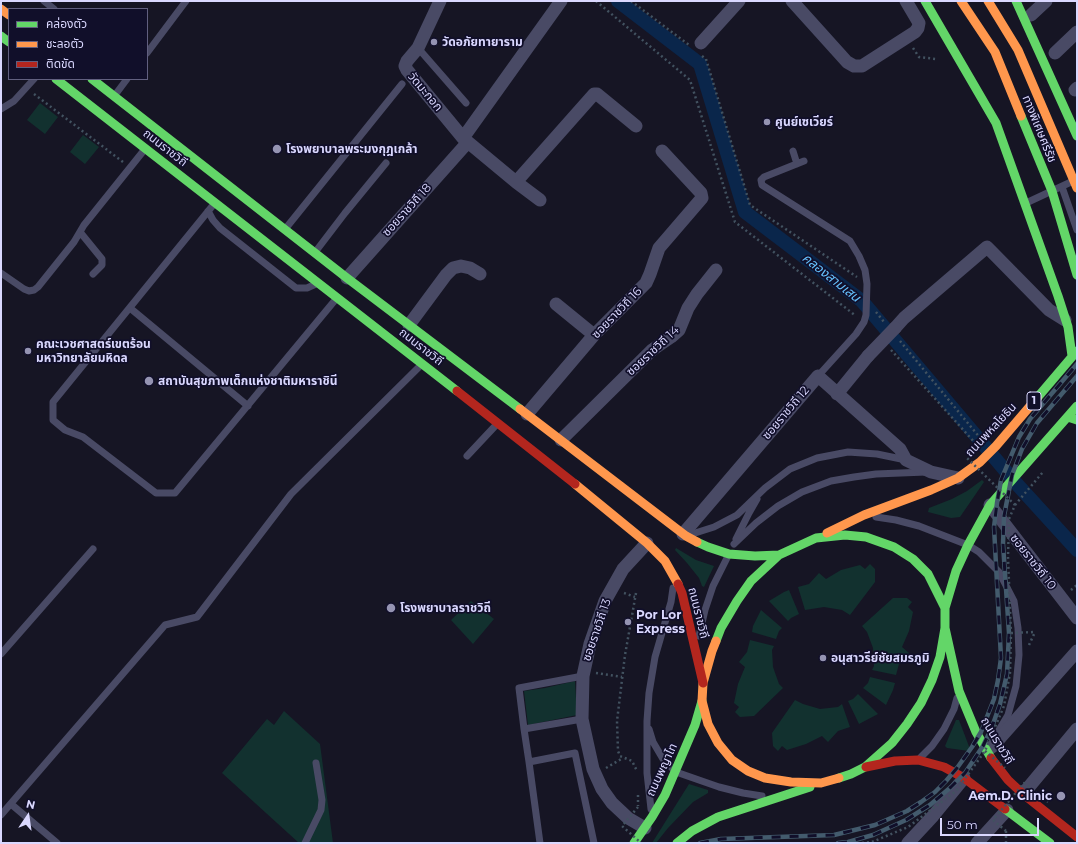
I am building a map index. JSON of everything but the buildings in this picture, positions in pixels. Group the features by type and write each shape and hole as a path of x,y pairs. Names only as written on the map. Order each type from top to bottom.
{"main road":[{"path":"925,1 996,123 1068,327 1075,353"},
{"name":"ทางพิเศษศรีรัช","path":"961,1 995,52 1052,190 1077,275"},
{"name":"ทางพิเศษศรีรัช","path":"988,1 1018,50 1077,188"},
{"path":"1016,1 1077,136"},
{"name":"ถนนราชวิถี","path":"57,80 498,423 647,543 665,561 682,593 702,683"},
{"name":"ถนนราชวิถี","path":"93,80 314,253 684,535 708,547 729,554 755,556 779,555"},
{"path":"1051,100 1054,85"},
{"name":"ถนนพหลโยธิน","path":"779,555 864,515 931,490 958,478 980,462 996,446 1075,353"},
{"path":"865,767 892,743 907,724 921,703 932,680 946,628 945,608 956,571 968,545 990,505 1077,406"},
{"path":"1068,416 1077,420"},
{"path":"816,538 845,534 866,537 894,547 913,560 928,574 945,608"},
{"path":"779,555 751,581 736,601 721,628 702,683 702,702 708,724 718,743 732,760 748,771 765,778 791,782 821,783"},
{"name":"ถนนราชวิถี","path":"946,628 959,691 968,715 976,732 1000,771 1023,794 1077,837"},
{"name":"ถนนพญาไท","path":"634,843 649,822 665,795 695,725 702,702"},
{"path":"677,843 692,831 718,817 837,779 865,767 895,761 918,760 944,767 964,778 1050,843"}],"street":[{"name":"วัดมะกอก","path":"440,1 418,48 407,60 405,66 407,70 465,140 540,200"},
{"name":"ซอยราชวิถี 18","path":"347,278 465,140 562,1"},
{"path":"701,43 739,1"},
{"path":"792,1 847,62 854,66 862,66 915,32 918,28 919,23 906,1"},
{"path":"1031,15 1046,1"},
{"path":"1055,53 1077,32"},
{"path":"516,182 595,94 636,126"},
{"name":"ซอยราชวิถี 16","path":"527,414 594,335 646,283 659,248 702,198 701,193 662,151"},
{"path":"837,394 868,356 904,318 986,248 989,248 1049,310 1065,320"},
{"path":"409,325 446,275 453,268 462,266 470,268 480,274"},
{"name":"ซอยราชวิถี 14","path":"561,440 652,350 679,330 688,308 716,270"},
{"path":"556,304 594,335"},
{"path":"818,376 900,449 906,460 931,472 958,478"},
{"name":"ซอยราชวิถี 12","path":"684,535 818,376"},
{"name":"ซอยราชวิถี 10","path":"990,505 1077,618"},
{"name":"ซอยราชวิถี 13","path":"647,543 623,569 605,601 590,644 583,676 582,719 593,769 602,789 612,803 628,818 649,822"},
{"path":"988,750 997,742 1077,651"},
{"path":"1023,794 1077,729"},
{"path":"908,843 933,816 964,778"},
{"path":"977,843 1007,810"}],"lane":[{"path":"44,1 53,8"},
{"path":"148,52 186,1"},
{"path":"418,48 466,102"},
{"path":"1,109 14,101 33,80"},
{"path":"114,96 126,80"},
{"path":"285,230 402,84"},
{"path":"1,273 24,289 29,291 34,290 70,247 84,225 145,148"},
{"name":"ซอยราชวิถี 12","path":"793,151 801,162 764,177 761,180 762,185 850,241 860,256 865,270 866,312 864,322 856,334 818,376"},
{"path":"314,253 386,163"},
{"path":"1025,203 1077,180"},
{"path":"1062,187 1077,230"},
{"path":"215,203 53,402 53,420 65,430 83,437 156,493 175,493 337,298"},
{"path":"208,211 212,220 220,228 296,288 307,288 318,283"},
{"path":"80,232 102,259 102,264 93,274"},
{"path":"130,308 248,406"},
{"path":"1,815 165,625 197,616 291,494 422,364"},
{"path":"467,456 498,423"},
{"path":"684,535 714,527 737,515 763,490 790,469 817,458 848,452 877,454 906,460"},
{"path":"734,544 756,523 778,506 802,492 831,482 854,477 931,472"},
{"path":"695,651 705,610 713,586 749,513 763,490"},
{"path":"864,515 896,520 919,526 968,545 979,552 999,572 1014,601 1018,628 1019,655 1016,686 1008,715 988,750"},
{"path":"1,654 93,549"},
{"path":"649,822 647,721 649,693 655,657 671,602 675,578"},
{"path":"540,843 524,729 520,688 583,676"},
{"path":"918,760 932,746 944,729 954,709 959,691"},
{"path":"524,729 582,719"},
{"path":"647,721 653,742 663,759 676,772 719,787 742,793 776,798"},
{"path":"529,762 575,753 594,843"},
{"path":"305,843 321,810 322,800 316,763"},
{"path":"11,804 57,843"}],"path":[{"path":"596,1 690,80 735,222 864,322"},
{"path":"919,57 936,59"},
{"path":"25,87 130,167"},
{"path":"886,345 976,444"},
{"path":"992,431 967,458 1015,505"},
{"path":"862,843 872,842 908,827 956,791 988,750 1004,706 1010,673 1011,633 1008,558 1009,519 1015,505 1041,475"},
{"path":"1073,588 1077,585"},
{"path":"621,593 635,597"},
{"path":"636,593 622,677 617,721 618,751 620,756 632,761 638,774"},
{"path":"1011,633 1035,632"},
{"path":"598,673 622,677"},
{"path":"988,750 1005,768"},
{"path":"603,770 624,758"},
{"path":"1006,843 1006,831 993,820 1024,783 1048,802"},
{"path":"638,807 622,826 641,843"}],"green space":[{"path":"40,103 58,117 45,134 27,120"},
{"path":"83,135 99,147 85,164 70,152"},
{"path":"982,480 984,482 960,517 951,518 928,512 929,508 952,499 967,491"},
{"path":"676,548 696,560 714,566 704,587 702,586 699,578 675,550"},
{"path":"870,564 875,569 875,582 850,615 842,610 824,607 805,610 798,587 809,584 819,573 826,579 841,570 860,565 865,569"},
{"path":"789,590 799,614 788,621 769,601"},
{"path":"893,598 907,598 912,602 908,607 913,612 909,631 902,647 909,653 899,664 896,675 872,670 874,666 873,648 867,632 862,626"},
{"path":"471,601 494,619 473,644 451,620"},
{"path":"761,610 782,628 776,639 752,632 753,626"},
{"path":"750,640 774,646 772,650 773,667 779,684 783,688 754,716 740,717 735,712 739,707 734,703 738,684 745,667 739,662 747,652"},
{"path":"870,677 895,683 886,705 863,688 868,683"},
{"path":"575,681 577,715 528,725 524,691"},
{"path":"858,694 878,714 859,724 848,701 853,699"},
{"path":"795,700 820,709 838,707 842,704 850,727 838,731 828,742 822,736 806,744 787,750 782,746 778,751 773,746 772,733"},
{"path":"284,711 320,744 333,843 299,843 222,773 267,719 274,725"},
{"path":"956,720 959,720 970,749 969,751 947,748 945,746"},
{"path":"689,784 708,790 708,793 693,802 656,843 652,843"}],"waterway":[{"name":"คลองสามเสน","path":"618,1 700,64 745,212 862,301 1015,482 1077,550"}],"railway":[{"path":"700,843 721,839 834,835 875,825 907,811 921,802 935,792 957,768 981,732 994,699 998,680 1001,658 994,527 1001,480 1019,437 1030,419 1077,364"},
{"path":"838,843 848,842 873,835 906,820 930,805 965,773 983,746 992,727 1000,704 1007,674 1009,633 1003,544 1004,516 1012,475 1022,449 1037,423 1077,376"}],"traffic: fast":[{"path":"925,1 996,123 1058,296 1068,327 1072,356"},
{"path":"1016,1 1077,136"},
{"path":"1,36 8,41"},
{"path":"57,80 457,391"},
{"path":"93,80 347,278 520,409"},
{"path":"1021,116 1052,191 1077,275"},
{"path":"1037,398 1077,351"},
{"path":"991,758 976,732 959,691 945,628 945,608 956,571 968,545 990,505 1077,406"},
{"path":"1068,417 1077,420"},
{"path":"716,641 721,628 751,581 779,555 816,538 845,535 866,537 894,547 913,559 928,574 945,608"},
{"path":"697,542 729,554 755,556 779,555"},
{"path":"839,778 865,767 892,743 907,724 921,703 932,680 940,657 945,628"},
{"path":"634,843 665,795 695,725 702,701"},
{"path":"677,843 692,831 718,817 810,787"},
{"path":"1005,809 1050,843"}],"traffic: slow":[{"path":"961,1 995,52 1021,116"},
{"path":"988,1 1018,50 1077,188"},
{"path":"1,9 8,14"},
{"path":"827,533 864,515 931,490 958,478 980,462 996,446 1037,398"},
{"path":"520,409 686,536 697,542"},
{"path":"575,484 647,543 665,561 678,584"},
{"path":"716,641 703,683 702,701 708,724 718,743 732,760 748,771 765,778 791,782 821,783 839,778"}],"traffic: jam":[{"path":"457,391 575,484"},
{"path":"678,584 682,593 703,683"},
{"path":"991,758 1008,780 1023,794 1077,837"},
{"path":"866,767 895,761 918,760 944,767 964,778 1005,809"}],"place":[{"name":"วัดอภัยทายาราม","path":"434,42"},
{"name":"ศูนย์เซเวียร์","path":"767,122"},
{"name":"โรงพยาบาลพระมงกุฎเกล้า","path":"277,149"},
{"name":"คณะเวชศาสตร์เขตร้อน มหาวิทยาลัยมหิดล","path":"28,351"},
{"name":"สถาบันสุขภาพเด็กแห่งชาติมหาราชินี","path":"149,381"},
{"name":"โรงพยาบาลราชวิถี","path":"391,608"},
{"name":"Por Lor Express","path":"628,622"},
{"name":"อนุสาวรีย์ชัยสมรภูมิ","path":"823,658"},
{"name":"Aem.D. Clinic","path":"1061,796"}]}
